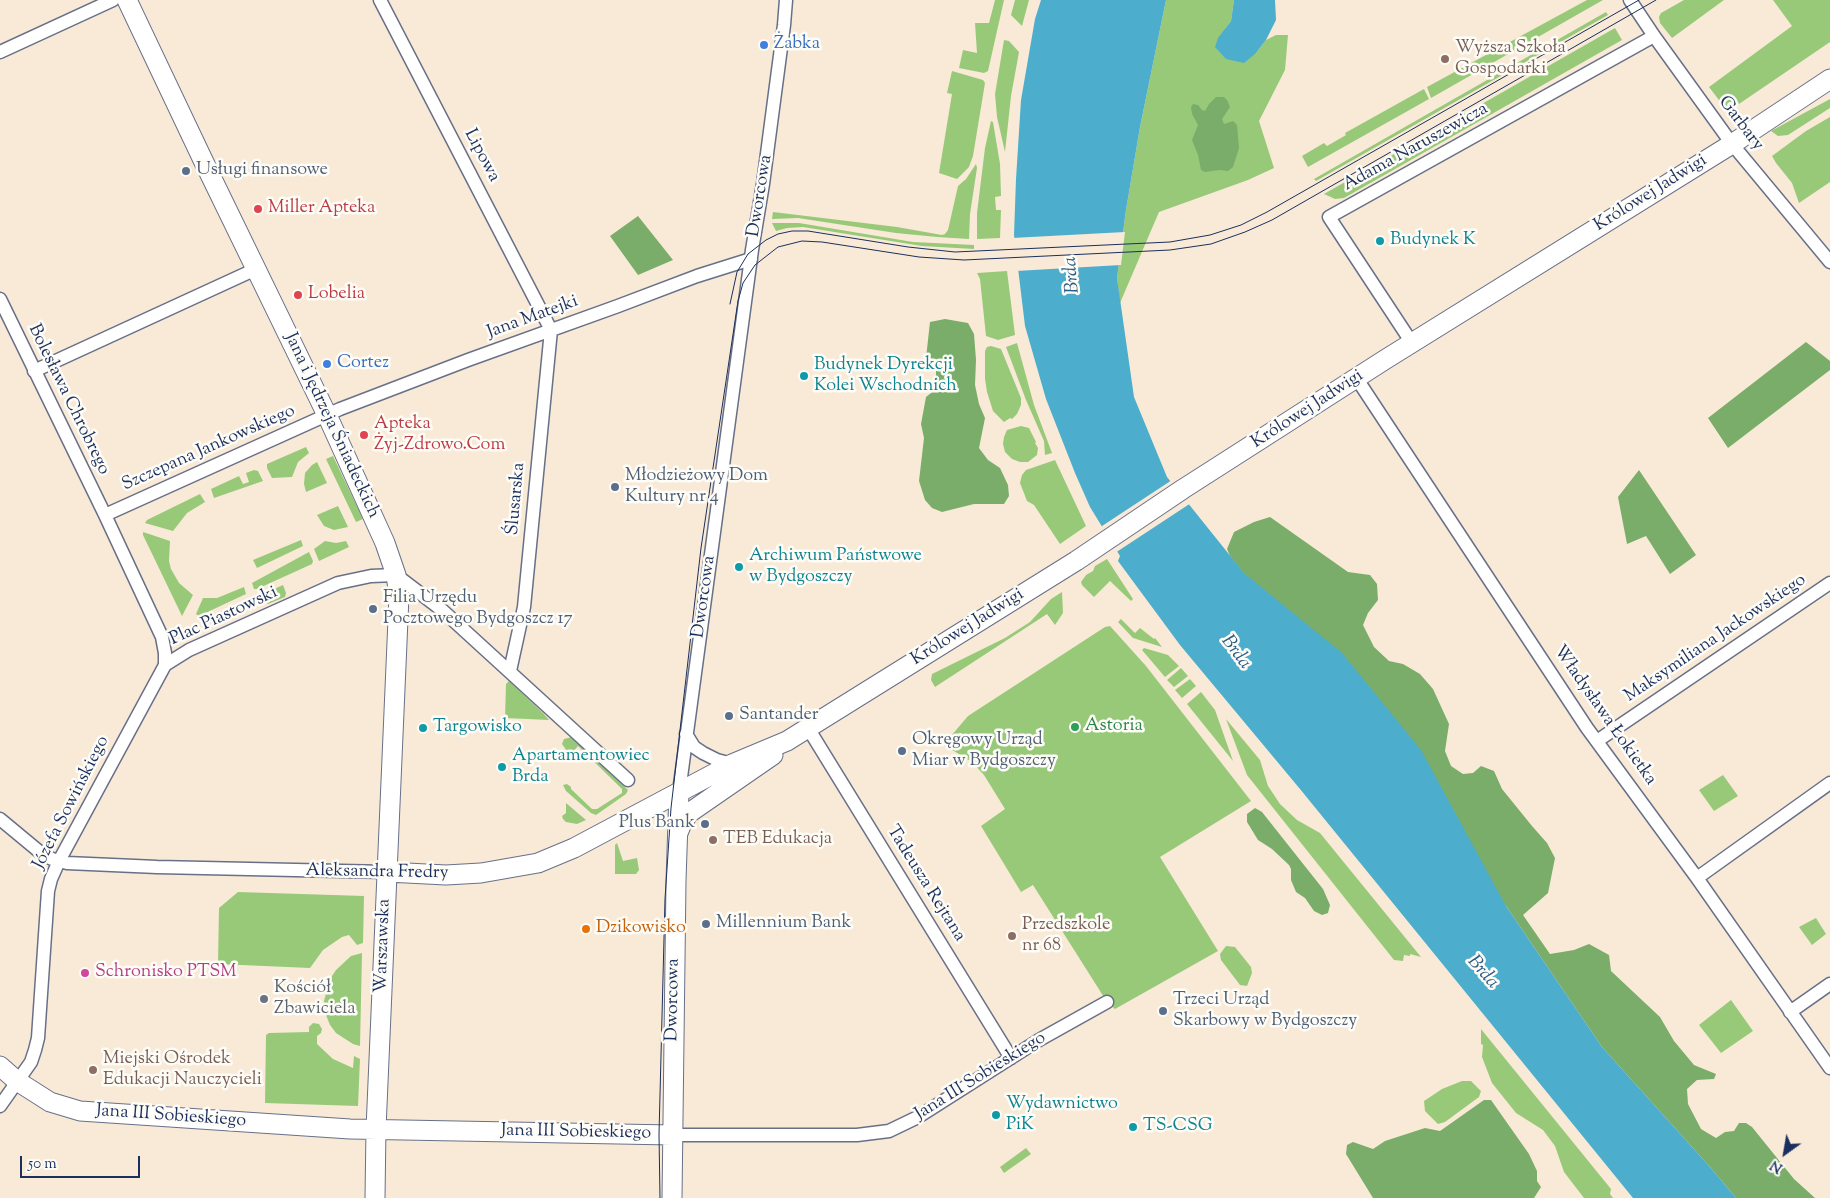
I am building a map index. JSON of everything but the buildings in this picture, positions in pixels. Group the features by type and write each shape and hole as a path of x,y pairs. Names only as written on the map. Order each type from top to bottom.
{"street":[{"path":"0,52 113,0"},
{"name":"Jana i Jędrzeja Śniadeckich","path":"127,0 327,415 385,543 396,575"},
{"name":"Lipowa","path":"380,0 551,330"},
{"name":"Dworcowa","path":"672,1198 679,792 784,27 786,0"},
{"name":"Garbary","path":"1630,0 1732,144 1830,262"},
{"name":"Adama Naruszewicza","path":"1412,344 1329,217 1654,36"},
{"name":"Królowej Jadwigi","path":"679,792 732,764 787,741 808,728 1087,554 1183,489 1732,144 1830,79"},
{"name":"Jana Matejki","path":"327,415 468,360 697,276 751,259"},
{"path":"34,371 256,269"},
{"name":"Bolesława Chrobrego","path":"0,299 105,515"},
{"name":"Ślusarska","path":"510,671 524,607 551,330"},
{"name":"Władysława Łokietka","path":"1357,379 1597,741 1697,878 1830,1068"},
{"name":"Szczepana Jankowskiego","path":"105,515 327,415"},
{"name":"Plac Piastowski","path":"105,515 162,637 165,646 165,665"},
{"path":"396,575 442,610 628,780"},
{"name":"Plac Piastowski","path":"165,665 189,650 338,583 371,576 396,575"},
{"name":"Warszawska","path":"375,1198 376,1129 399,596 396,575"},
{"name":"Maksymiliana Jackowskiego","path":"1597,741 1830,583"},
{"name":"Józefa Sowińskiego","path":"0,1106 33,1057 38,1038 48,891 51,879 165,665"},
{"name":"Tadeusza Rejtana","path":"808,728 1011,1058"},
{"path":"686,734 694,747 703,753 717,760 732,764"},
{"name":"Królowej Jadwigi","path":"677,834 689,813 768,758 787,741"},
{"path":"1697,878 1830,783"},
{"name":"Aleksandra Fredry","path":"0,818 36,850 52,859 67,863 446,875 481,873 538,863 574,848 679,792"},
{"path":"1790,1012 1830,984"},
{"name":"Jana III Sobieskiego","path":"0,1066 17,1081 50,1102 80,1111 376,1129 672,1135 857,1135 890,1131 918,1117 1011,1058 1107,1002"}],"green space":[{"path":"995,0 1004,0 988,71 984,73 959,68 963,50 977,53 975,23 989,23"},
{"path":"1015,0 1029,0 1022,26 1011,15"},
{"path":"1166,0 1234,0 1231,21 1225,29 1256,53 1266,40 1276,35 1288,35 1285,70 1259,121 1274,168 1248,180 1159,212 1120,303 1117,278 1126,210 1140,127"},
{"path":"1587,0 1603,0 1431,98 1427,87"},
{"path":"1684,0 1724,0 1672,38 1660,23 1659,17 1661,13"},
{"path":"1773,0 1830,0 1830,42 1736,106 1727,107 1722,104 1709,87 1792,26"},
{"path":"1606,12 1608,15 1316,181 1314,179"},
{"path":"1615,28 1622,40 1344,198 1335,199 1324,194"},
{"path":"1004,40 1009,41 1019,52 1011,96 1005,152 997,117 995,94"},
{"path":"952,71 983,80 985,83 973,156 969,167 957,179 939,173 952,94 947,93"},
{"path":"1424,89 1429,99 1308,167 1302,156 1324,143 1327,146 1346,135 1345,133"},
{"path":"1216,97 1224,97 1227,100 1230,107 1222,119 1224,124 1233,121 1237,125 1239,148 1233,167 1228,171 1205,172 1201,170 1192,140 1198,125 1192,114 1191,107 1193,104 1198,105 1205,111"},
{"path":"1830,99 1830,108 1788,135 1778,136 1771,131"},
{"path":"1830,117 1830,182 1799,203 1792,183 1772,156 1806,131"},
{"path":"991,121 993,122 1000,164 1001,196 995,197 996,210 1001,210 1000,238 977,239 977,213 985,148"},
{"path":"976,164 969,239 896,233 798,218 772,219 773,212 897,227 942,235 948,230 958,186 966,179"},
{"path":"638,216 673,260 638,275 610,236"},
{"path":"772,223 799,223 913,242 974,245 974,249 922,246 803,227 776,231"},
{"path":"1007,271 1015,335 998,340 986,336 980,279 977,273"},
{"path":"945,319 968,323 974,334 975,385 979,404 985,418 979,448 988,460 1000,468 1008,485 1009,496 1004,504 974,504 942,512 932,508 925,500 919,481 924,438 921,424 926,397 936,389 936,371 926,358 930,322"},
{"path":"1806,342 1830,361 1830,370 1728,448 1708,418"},
{"path":"1017,343 1034,405 1052,453 1045,455 1044,441 1006,347"},
{"path":"991,346 1001,349 1021,398 1021,405 1017,414 1012,419 1010,418 1004,422 993,411 987,392 985,351 987,347"},
{"path":"1021,426 1029,428 1038,448 1037,455 1028,462 1012,459 1005,452 1003,444 1007,430"},
{"path":"306,447 309,453 298,462 292,477 272,478 267,464"},
{"path":"333,456 363,519 356,522 326,459"},
{"path":"1055,460 1086,526 1060,544 1034,505 1027,501 1020,483 1022,475 1026,470"},
{"path":"317,462 327,483 306,492 304,484 305,473"},
{"path":"254,470 258,471 263,481 214,498 211,489 239,476 243,484 249,482 246,473"},
{"path":"1639,470 1696,555 1670,574 1646,536 1627,544 1618,497"},
{"path":"200,494 205,502 187,513 173,531 145,523 147,520"},
{"path":"338,506 348,527 334,530 324,526 317,515"},
{"path":"1270,517 1348,572 1370,575 1377,584 1378,600 1368,613 1363,625 1374,647 1389,661 1403,664 1420,674 1433,689 1449,724 1445,751 1451,766 1463,774 1473,773 1481,766 1494,771 1502,789 1547,843 1555,858 1548,893 1523,915 1550,954 1574,950 1589,944 1609,955 1611,971 1660,1017 1674,1041 1694,1065 1716,1074 1714,1079 1697,1080 1687,1089 1688,1104 1701,1129 1716,1138 1725,1132 1734,1131 1739,1123 1746,1123 1752,1127 1794,1179 1815,1198 1736,1198 1602,1047 1506,906 1230,556 1227,549 1234,532 1254,522"},
{"path":"143,532 170,541 169,561 171,569 179,583 193,595 182,616 143,535"},
{"path":"301,540 303,546 257,568 253,560"},
{"path":"325,541 336,543 346,541 349,547 319,561 314,549"},
{"path":"309,552 313,561 312,564 254,589 252,583"},
{"path":"1107,559 1133,599 1131,601 1110,581 1094,597 1082,585 1081,582 1086,575 1093,571 1095,566"},
{"path":"283,585 286,593 285,597 268,604 264,602 261,595"},
{"path":"244,587 246,594 199,616 196,614 203,598 217,598"},
{"path":"1062,592 1063,613 1055,625 1047,614 935,687 931,680 932,674 1005,638 1030,622 1051,599"},
{"path":"1121,619 1135,633 1140,628 1155,638 1162,647 1133,638 1118,622"},
{"path":"1110,626 1146,666 1251,801 1160,857 1218,951 1115,1009 1107,1002 1033,885 1021,892 981,826 1005,809 984,775 972,762 939,742 951,736 968,716 1105,627"},
{"path":"1144,648 1168,655 1179,666 1165,677 1142,650"},
{"path":"1181,668 1188,676 1174,687 1167,680"},
{"path":"1190,679 1196,686 1182,698 1175,690"},
{"path":"509,681 549,720 505,718 506,684"},
{"path":"1201,692 1215,710 1233,761 1187,704"},
{"path":"1226,719 1260,760 1268,786 1280,804 1297,820 1320,833 1421,957 1410,954 1410,956 1404,955 1403,961 1394,960 1247,775"},
{"path":"572,737 628,790 626,794 596,815 591,813 566,791 563,785 567,784 571,787 592,809 597,809 622,793 622,789 578,746 573,752 567,751 562,744 564,739"},
{"path":"1723,775 1738,796 1714,811 1699,790"},
{"path":"566,803 586,820 577,824 566,822 562,816 566,813"},
{"path":"1255,808 1262,812 1323,889 1330,905 1328,913 1322,915 1314,911 1305,898 1296,892 1291,880 1289,865 1272,849 1258,840 1247,822 1247,814"},
{"path":"617,843 623,861 637,858 639,870 636,874 615,874 615,845"},
{"path":"238,892 364,896 363,943 357,945 349,935 342,937 323,950 310,968 218,964 219,908"},
{"path":"1816,918 1826,934 1812,945 1799,927"},
{"path":"1226,946 1235,947 1251,967 1252,973 1247,986 1240,985 1221,960 1220,954"},
{"path":"362,953 360,1046 353,1044 336,1033 326,1015 324,1001 330,979 336,970 351,956"},
{"path":"1731,1000 1753,1031 1721,1053 1699,1025"},
{"path":"313,1023 319,1024 322,1029 321,1033 317,1036 317,1044 333,1059 353,1068 354,1056 360,1059 358,1106 265,1103 266,1035 269,1033 309,1032 309,1027"},
{"path":"1481,1029 1611,1189 1610,1194 1613,1198 1584,1198 1564,1172 1555,1146 1543,1130 1516,1113 1492,1083 1482,1057"},
{"path":"1462,1081 1471,1081 1481,1091 1479,1097 1445,1122 1438,1124 1425,1111 1424,1101 1442,1089"},
{"path":"1484,1100 1491,1100 1529,1154 1537,1171 1537,1181 1541,1187 1534,1198 1373,1198 1346,1154 1347,1145 1353,1142 1373,1149 1385,1141 1425,1128 1440,1131"},
{"path":"1026,1148 1031,1154 1004,1173 1000,1167"}],"water":[{"name":"Brda","path":"1041,0 1166,0 1140,127 1117,278 1134,397 1167,477 1244,573 1342,653 1421,750 1506,906 1602,1047 1736,1198 1633,1198 1300,789 1180,645 1118,561 1120,556 1090,507 1075,473 1046,399 1025,326 1014,235 1016,179 1021,100 1035,19"},
{"path":"1234,0 1275,0 1276,20 1266,40 1256,53 1244,63 1226,59 1215,47 1218,38 1231,21"}],"pier":[{"path":"1125,232 1121,265 1016,271 1012,238"},
{"path":"1172,480 1191,503 1115,553 1099,528"}],"tram line":[{"path":"730,304 737,272 748,254 766,240 778,234 792,231 808,231 908,247 955,252 1170,242 1210,235 1241,225 1639,0"},
{"path":"660,1198 659,1134 665,899 671,808 701,548 738,301 743,283 755,265 778,247 802,241 822,242 919,257 964,260 1170,250 1211,244 1272,220 1656,0"}],"place":[{"name":"Żabka","path":"764,45"},
{"name":"Wyższa Szkoła Gospodarki","path":"1445,59"},
{"name":"Usługi finansowe","path":"186,171"},
{"name":"Miller Apteka","path":"258,209"},
{"name":"Budynek K","path":"1380,241"},
{"name":"Lobelia","path":"298,295"},
{"name":"Cortez","path":"327,364"},
{"name":"Budynek Dyrekcji Kolei Wschodnich","path":"804,376"},
{"name":"Apteka Żyj-Zdrowo.Com","path":"364,435"},
{"name":"Młodzieżowy Dom Kultury nr 4","path":"615,487"},
{"name":"Archiwum Państwowe w Bydgoszczy","path":"739,567"},
{"name":"Filia Urzędu Pocztowego Bydgoszcz 17","path":"373,609"},
{"name":"Santander","path":"729,716"},
{"name":"Astoria","path":"1075,727"},
{"name":"Targowisko","path":"423,728"},
{"name":"Okręgowy Urząd Miar w Bydgoszczy","path":"902,751"},
{"name":"Apartamentowiec Brda","path":"502,767"},
{"name":"Plus Bank","path":"705,824"},
{"name":"TEB Edukacja","path":"713,840"},
{"name":"Millennium Bank","path":"706,924"},
{"name":"Dzikowisko","path":"586,929"},
{"name":"Przedszkole nr 68","path":"1012,936"},
{"name":"Schronisko PTSM","path":"85,973"},
{"name":"Kościół Zbawiciela","path":"264,999"},
{"name":"Trzeci Urząd Skarbowy w Bydgoszczy","path":"1163,1011"},
{"name":"Miejski Ośrodek Edukacji Nauczycieli","path":"93,1070"},
{"name":"Wydawnictwo PiK","path":"996,1115"},
{"name":"TS-CSG","path":"1133,1127"}]}
